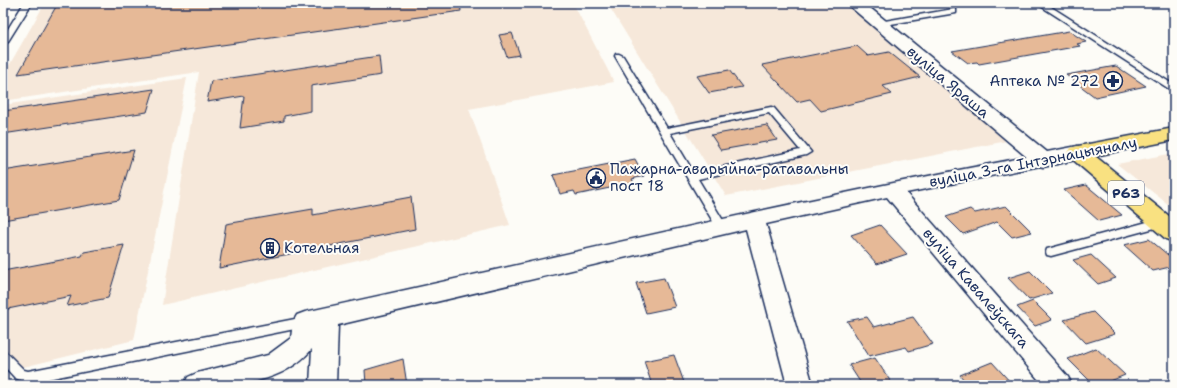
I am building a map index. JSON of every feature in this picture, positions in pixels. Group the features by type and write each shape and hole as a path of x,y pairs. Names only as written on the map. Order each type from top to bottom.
{"main road":[{"name":"вуліца 3-га Інтэрнацыяналу","path":"1078,153 1174,134"},
{"name":"Р63","path":"1078,153 1168,228"}],"street":[{"name":"вуліца Яраша","path":"854,3 1042,160"},
{"name":"вуліца 3-га Інтэрнацыяналу","path":"315,320 722,227 892,190 1078,153"},
{"name":"вуліца Кавалеўскага","path":"892,190 1059,385"},
{"path":"754,220 800,385"},
{"path":"315,320 325,342 323,385"},
{"path":"197,385 274,365 303,343 315,320"}],"lane":[{"path":"3,43 28,3"},
{"path":"1040,3 1174,89"},
{"path":"879,24 953,11"},
{"path":"619,56 722,227"},
{"path":"664,131 771,110 806,152 692,177"},
{"path":"1051,252 1168,228"},
{"path":"3,357 20,374 28,377 315,320"}],"shaded area":[{"path":"45,3 573,3 614,82 469,109 510,225 162,305 199,72 3,101 3,76"},
{"path":"607,3 845,3 1007,141 726,196"},
{"path":"187,78 134,340 3,372 3,105"},
{"path":"1174,153 1174,209 1117,164"}],"building":[{"path":"58,3 460,3 461,11 18,74"},
{"path":"1069,31 1086,42 1077,44 1080,46 979,64 977,62 968,63 952,51"},
{"path":"512,33 520,55 507,57 499,35"},
{"path":"857,46 868,56 889,52 920,77 883,86 892,94 821,111 810,99 797,102 762,65"},
{"path":"379,56 381,75 311,86 311,111 284,116 284,121 240,128 244,96 207,102 211,81"},
{"path":"1116,66 1146,86 1095,97 1066,75"},
{"path":"729,70 742,87 709,93 697,76"},
{"path":"154,89 147,112 3,134 3,111"},
{"path":"767,125 777,140 721,150 711,135"},
{"path":"134,150 119,200 3,220 3,171"},
{"name":"Пажарна-аварыйна-ратавальны пост 18","path":"635,159 644,176 632,179 634,183 576,195 574,191 560,194 553,175"},
{"path":"1086,185 1122,215 1099,221 1064,190"},
{"name":"Котельная","path":"411,197 415,229 219,268 226,224 313,209 313,215"},
{"path":"1006,206 1032,232 1012,237 997,222 963,234 946,217 970,209 975,213"},
{"path":"880,225 907,254 877,264 851,235"},
{"path":"1149,239 1174,260 1174,266 1153,271 1124,245"},
{"path":"124,245 108,298 67,306 71,296 3,310 3,271 82,256 84,252"},
{"path":"1091,255 1116,278 1098,284 1073,260"},
{"path":"1030,271 1052,293 1029,300 1008,278"},
{"path":"664,278 675,307 646,313 636,283"},
{"path":"1033,301 1052,320 1035,326 1017,307"},
{"path":"1093,312 1115,334 1086,343 1064,320"},
{"path":"867,317 874,327 913,317 933,344 909,351 906,347 869,356 847,321"},
{"path":"1096,348 1125,375 1101,385 1094,385 1068,359"},
{"path":"674,355 685,385 652,385 644,361"},
{"path":"875,358 893,385 862,385 849,365"},
{"path":"403,359 407,385 366,385 365,370"},
{"path":"992,362 1013,385 968,385 960,375"}],"place":[{"name":"Аптека № 272","path":"1113,81"},
{"name":"Пажарна-аварыйна-ратавальны пост 18","path":"596,178"},
{"name":"Котельная","path":"270,248"}]}
